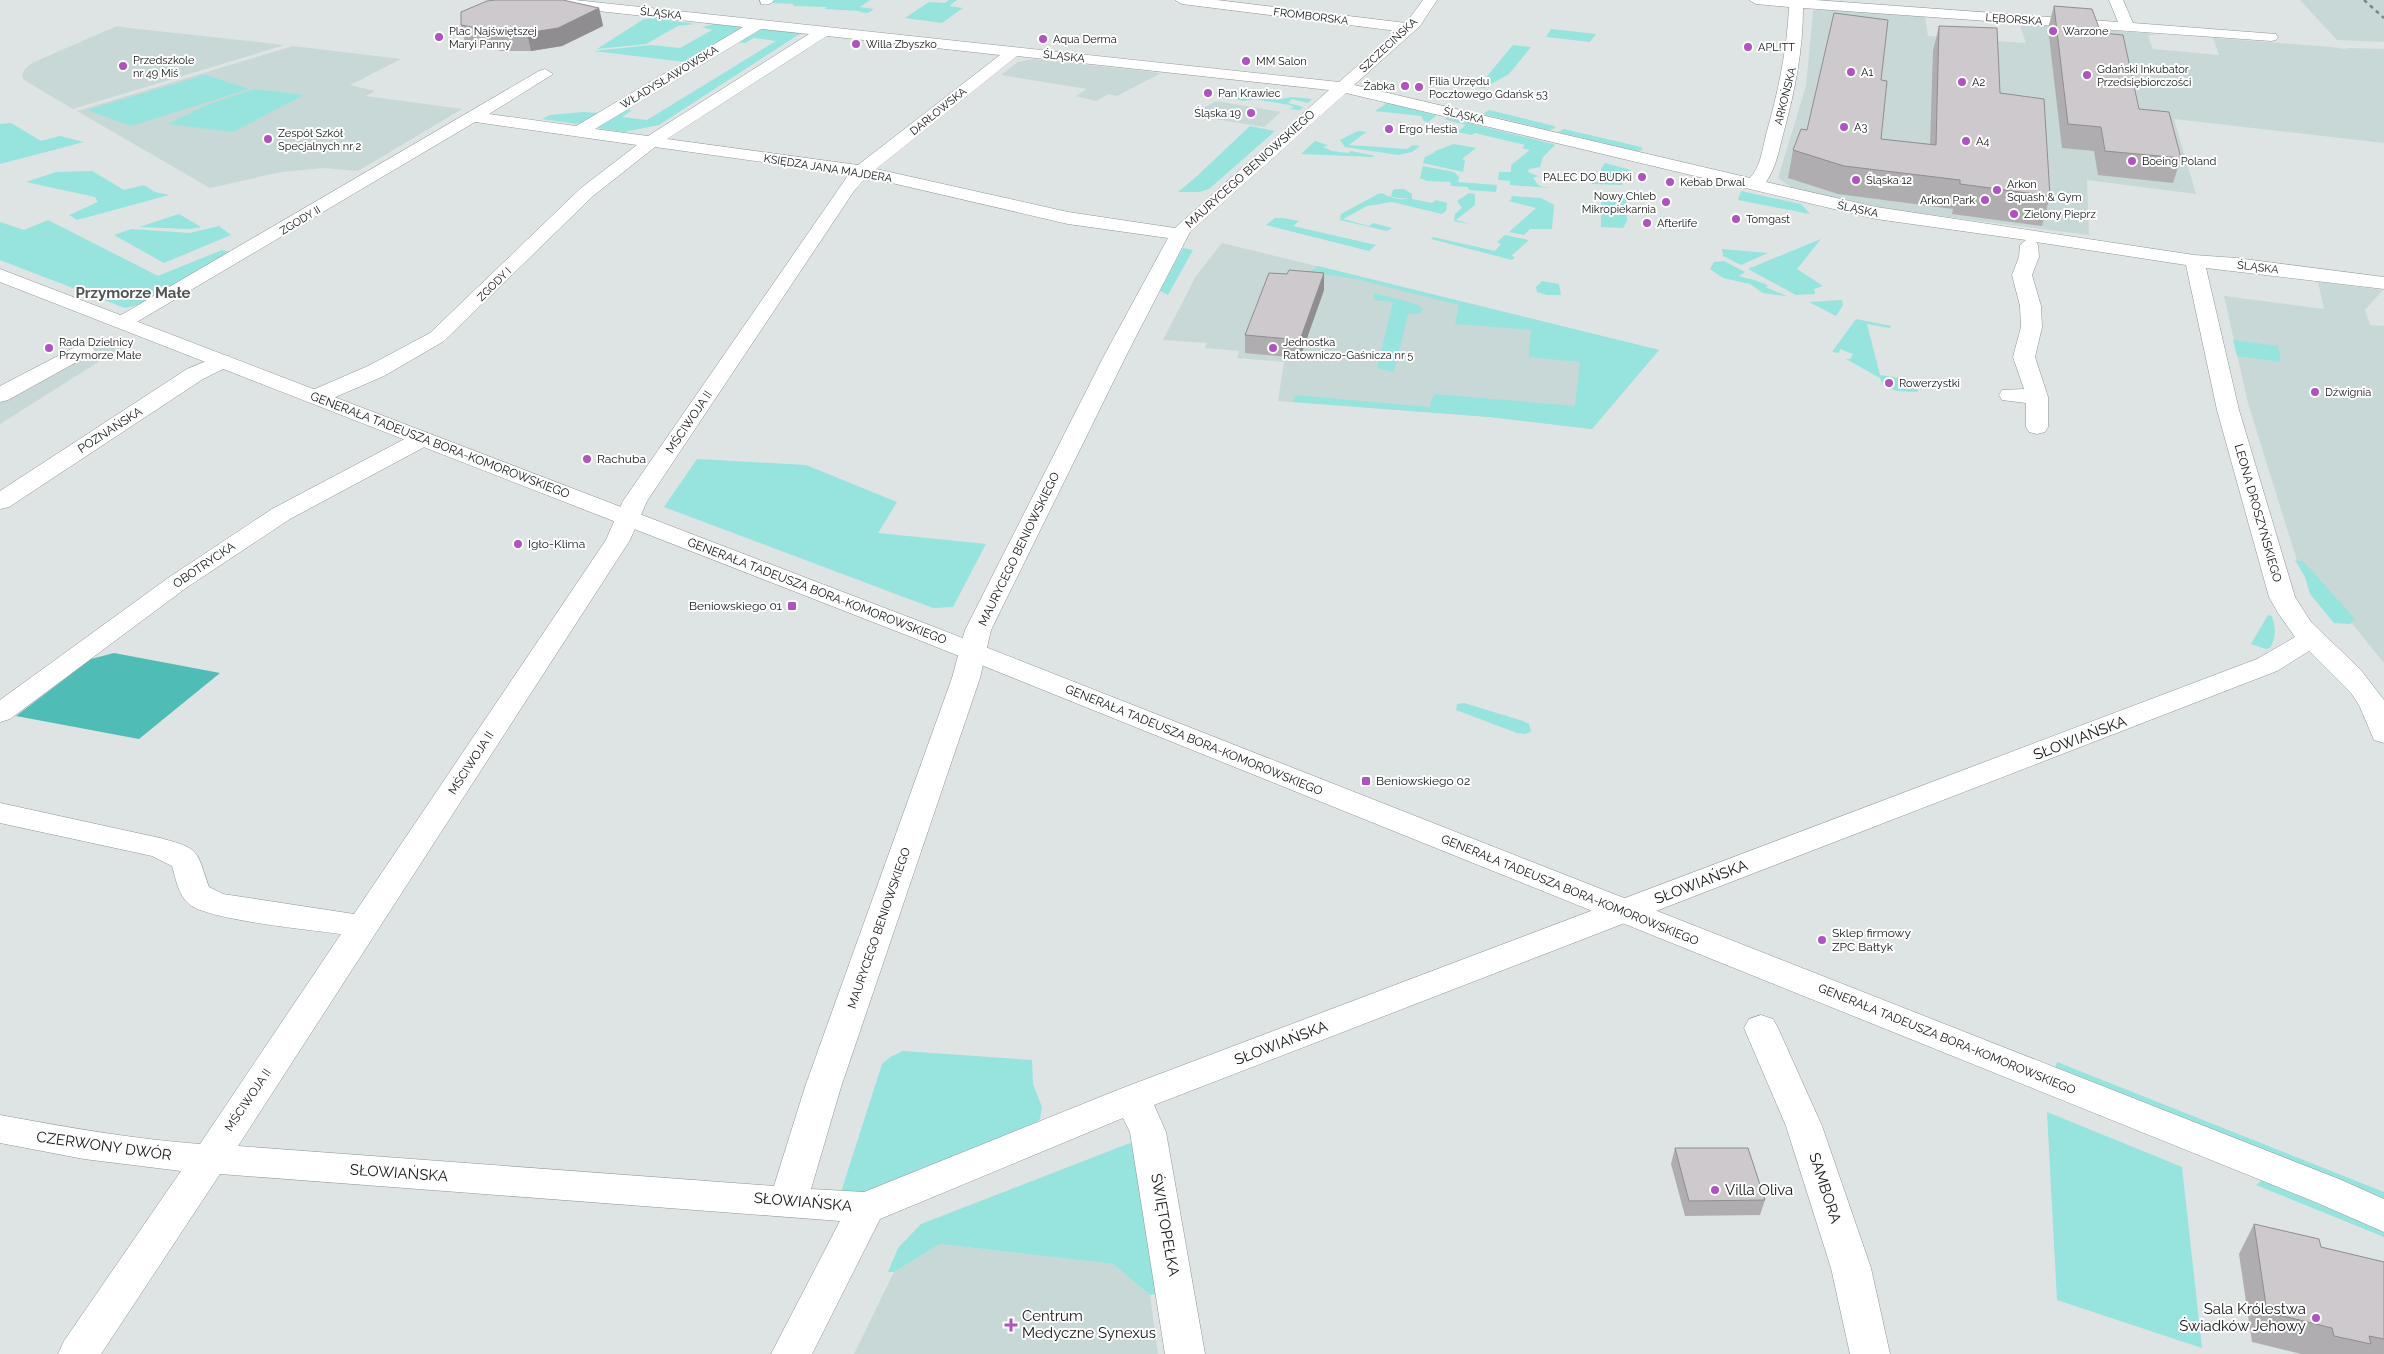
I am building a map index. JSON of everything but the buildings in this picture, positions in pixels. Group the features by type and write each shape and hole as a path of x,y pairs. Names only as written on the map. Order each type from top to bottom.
{"street":[{"name":"ŚLĄSKA","path":"535,0 1342,87 1468,115 1884,215 2119,248 2194,261 2236,264 2384,283"},
{"path":"647,12 666,0"},
{"name":"FROMBORSKA","path":"1182,0 1410,28"},
{"name":"SZCZECIŃSKA","path":"1342,87 1410,28 1430,0"},
{"name":"LĘBORSKA","path":"1756,0 1796,1 2271,37"},
{"path":"2116,0 2128,27"},
{"name":"ARKOŃSKA","path":"1753,185 1766,171 1788,88 1794,57 1796,1"},
{"name":"WŁADYSŁAWOWSKA","path":"579,131 758,24"},
{"path":"652,141 824,31"},
{"name":"DARŁOWSKA","path":"862,171 1014,51"},
{"path":"475,117 545,74"},
{"name":"MAURYCEGO BENIOWSKIEGO","path":"789,1200 823,1087 974,652 978,630 1091,403 1179,234 1215,199 1342,87"},
{"name":"KSIĘDZA JANA MAJDERA","path":"475,117 862,171 1068,218 1179,234"},
{"name":"ZGODY II","path":"123,322 475,117"},
{"name":"ZGODY I","path":"316,397 376,371 436,336 460,317 588,192 652,141"},
{"name":"MŚCIWOJA II","path":"78,1354 133,1275 616,543 635,501 842,195 862,171"},
{"path":"2029,245 2029,257 2022,275 2031,300 2032,340 2024,357 2037,397 2037,427"},
{"name":"LEONA DROSZYŃSKIEGO","path":"2194,261 2198,271 2228,410 2282,597 2290,616 2311,640 2351,676 2372,702 2384,734"},
{"name":"GENERAŁA TADEUSZA BORA-KOMOROWSKIEGO","path":"0,275 974,652 2317,1186 2384,1216"},
{"path":"0,395 43,370 84,350"},
{"name":"POZNAŃSKA","path":"0,502 195,374 221,361"},
{"path":"2010,395 2037,397"},
{"name":"OBOTRYCKA","path":"0,713 177,583 281,514 422,439"},
{"name":"SŁOWIAŃSKA","path":"208,1159 789,1200 866,1208 1133,1099 2268,665 2311,640"},
{"path":"0,813 160,848 170,852 184,859 189,867 193,888 202,899 221,905 363,926"},
{"name":"SAMBORA","path":"1761,1028 1804,1126 1851,1268 1870,1354"},
{"name":"ŚWIĘTOPEŁKA","path":"1133,1099 1148,1132 1172,1266 1185,1354"},
{"name":"CZERWONY DWÓR","path":"0,1129 84,1145 208,1159"},
{"path":"792,1354 866,1208"}],"shaded area":[{"path":"775,0 870,0 860,7 874,9 868,13 825,9 827,7 770,3"},
{"path":"949,0 957,0 949,6 963,8 942,23 905,18 929,2 945,3"},
{"path":"2300,0 2384,0 2384,42 2337,40"},
{"path":"1821,9 1925,17 1928,36 2026,43 2019,23 2156,34 2148,36 2153,49 2219,55 2213,38 2350,50 2346,48 2384,49 2384,143 2174,119 2196,194 2087,180 2089,235 1887,209 1792,188 1778,178 1806,86 1813,11"},
{"path":"654,18 695,24 678,26 646,44 597,49 644,19"},
{"path":"714,24 744,27 686,62 593,51 651,45 680,48 712,30 702,27"},
{"name":"Przedszkole nr 49 Miś","path":"117,26 285,45 73,109 24,80 22,75 25,69 32,63"},
{"path":"758,29 801,33 659,125 624,132 591,127 621,109 632,110 622,117 647,120 776,41 754,38 745,43 735,42"},
{"path":"1551,29 1596,34 1590,42 1546,37"},
{"path":"1513,45 1531,47 1509,74 1484,88 1478,87"},
{"name":"Zespół Szkół Specjalnych nr 2","path":"293,46 401,59 350,85 375,91 366,96 462,109 358,171 324,168 281,172 210,188 77,111"},
{"path":"1033,59 1161,73 1117,96 1109,94 1096,101 1076,96 1087,89 1001,75 1018,62"},
{"path":"205,75 249,89 131,126 87,110"},
{"path":"254,89 304,95 233,132 168,124 209,104"},
{"path":"1239,93 1247,93 1241,96 1276,100 1292,97 1312,99 1308,103 1292,99 1288,103 1303,107 1300,110 1289,109 1294,107 1290,105 1254,99 1244,101 1231,98"},
{"path":"1216,101 1281,112 1264,127 1191,115"},
{"path":"1387,103 1436,116 1428,122 1424,121 1421,116 1375,111"},
{"path":"1489,110 1556,128 1548,130 1483,114"},
{"path":"584,112 599,113 578,124 542,119 550,115"},
{"path":"1448,118 1555,145 1543,157 1540,167 1529,169 1528,172 1538,176 1533,178 1539,186 1551,188 1510,185 1510,181 1498,180 1499,172 1511,172 1511,165 1530,150 1522,148 1525,145 1475,133 1472,135 1457,132 1466,125 1443,119"},
{"path":"11,123 41,141 60,136 84,142 0,164 0,124"},
{"path":"1250,126 1275,131 1209,189 1199,192 1178,192 1196,177"},
{"path":"1564,129 1641,147 1643,150 1636,151 1558,132"},
{"path":"1358,131 1366,132 1349,145 1407,149 1413,145 1420,146 1412,152 1398,155 1345,147 1340,140"},
{"path":"1315,141 1328,145 1323,147 1332,151 1348,153 1351,151 1375,156 1301,154"},
{"path":"1454,144 1476,148 1462,159 1465,160 1463,172 1423,163 1425,157"},
{"path":"1605,163 1631,170 1622,179 1622,185 1592,184 1592,182 1601,182 1601,169"},
{"path":"1423,166 1454,172 1459,177 1458,182 1497,185 1496,192 1469,190 1468,187 1451,186 1450,182 1427,181 1420,178"},
{"path":"92,171 124,190 144,185 155,192 169,195 77,220 69,215 98,202 95,197 26,182 56,172"},
{"path":"1404,189 1412,194 1412,199 1432,203 1436,200 1447,203 1446,211 1442,214 1392,202 1367,206 1343,219 1369,226 1373,223 1392,228 1387,231 1340,220 1341,214 1378,194 1382,193 1391,197 1393,190"},
{"path":"1741,191 1801,204 1810,214 1738,200"},
{"path":"1469,193 1475,194 1475,205 1456,220 1474,225 1454,221 1455,214 1462,208 1457,201"},
{"path":"1511,196 1541,198 1554,205 1552,229 1530,229 1524,235 1509,232 1536,208 1509,201 1512,198"},
{"path":"1601,197 1626,198 1626,210 1601,206"},
{"path":"1601,209 1627,213 1627,221 1623,228 1601,227"},
{"path":"179,214 201,227 190,229 139,227"},
{"path":"1275,218 1299,221 1293,226 1376,245 1369,251 1266,225"},
{"path":"48,220 158,276 222,250 231,252 142,304 125,308 0,260 0,222 24,230"},
{"path":"219,226 231,235 164,263 114,235 131,229 190,233"},
{"path":"1505,235 1529,240 1511,256 1515,257 1512,260 1431,239 1433,237 1495,251 1501,244 1497,242"},
{"path":"1821,239 1797,269 1823,286 1814,289 1815,294 1796,295 1748,269"},
{"path":"1222,243 1659,350 1592,429 1490,417 1278,401 1284,362 1237,358 1239,351 1205,348 1207,343 1163,340 1196,276"},
{"path":"1183,248 1193,250 1168,295 1160,291"},
{"path":"1722,249 1768,253 1741,265 1723,256"},
{"path":"1724,261 1745,272 1739,276 1762,283 1769,286 1765,287 1787,296 1763,293 1750,284 1723,278 1710,269 1714,262"},
{"path":"1318,266 1659,350 1592,429 1490,417 1293,402 1295,395 1429,407 1434,394 1575,406 1580,362 1529,357 1531,330 1455,324 1459,305 1356,279 1310,272"},
{"path":"1542,281 1559,284 1561,295 1547,295 1537,292 1536,287"},
{"path":"2318,282 2383,290 2365,310 2370,325 2384,326 2384,663 2350,621 2298,564 2248,403 2224,296 2324,309"},
{"path":"1374,293 1416,304 1423,309 1420,314 1408,314 1394,372 1377,368 1393,302 1373,300"},
{"path":"1842,300 1843,305 1836,316 1809,302"},
{"path":"1856,319 1891,326 1890,328 1867,324 1880,375 1915,380 1918,392 1897,391 1883,386 1880,378 1846,359 1850,359 1853,354 1840,349 1839,353 1832,352"},
{"path":"2233,340 2278,346 2281,362 2237,356"},
{"path":"100,342 119,349 0,424 0,400"},
{"path":"697,459 806,465 897,502 878,533 986,544 953,607 933,608 664,507"},
{"path":"2295,560 2304,562 2355,619 2350,624 2334,623 2310,594 2305,577"},
{"path":"2268,615 2272,616 2275,633 2270,648 2266,649 2251,644"},
{"path":"114,653 220,673 139,739 16,716 91,659"},
{"path":"1464,703 1523,721 1529,724 1531,732 1525,734 1517,733 1456,710 1457,704"},
{"path":"903,1051 1032,1060 1033,1084 1042,1107 1040,1119 1034,1124 861,1193 841,1192 882,1064 890,1057"},
{"path":"2057,1062 2384,1192 2384,1201 2055,1068"},
{"path":"2047,1112 2182,1167 2202,1348 2057,1300"},
{"path":"1130,1143 1133,1147 1157,1294 1150,1295 1113,1264 940,1244 894,1272 888,1272 898,1248 921,1224"},
{"path":"2262,1180 2384,1232 2384,1237 2256,1185"},
{"name":"Centrum Medyczne Synexus","path":"940,1244 1113,1264 1150,1295 1158,1354 854,1354 894,1272"}],"railway":[{"path":"2364,0 2384,18"}],"place":[{"name":"Warzone","path":"2053,31"},
{"name":"Plac Najświętszej Maryi Panny","path":"439,37"},
{"name":"Aqua Derma","path":"1043,39"},
{"name":"Willa Zbyszko","path":"856,44"},
{"name":"APL!TT","path":"1748,47"},
{"name":"MM Salon","path":"1246,61"},
{"name":"Przedszkole nr 49 Miś","path":"123,66"},
{"name":"A1","path":"1851,72"},
{"name":"Gdański Inkubator Przedsiębiorczości","path":"2087,75"},
{"name":"A2","path":"1962,82"},
{"name":"Żabka","path":"1405,86"},
{"name":"Filia Urzędu Pocztowego Gdańsk 53","path":"1419,87"},
{"name":"Pan Krawiec","path":"1208,93"},
{"name":"Śląska 19","path":"1251,113"},
{"name":"A3","path":"1844,127"},
{"name":"Ergo Hestia","path":"1389,129"},
{"name":"Zespół Szkół Specjalnych nr 2","path":"268,139"},
{"name":"A4","path":"1966,141"},
{"name":"Boeing Poland","path":"2132,161"},
{"name":"PALEC DO BUDKi","path":"1642,177"},
{"name":"Śląska 12","path":"1856,180"},
{"name":"Kebab Drwal","path":"1670,182"},
{"name":"Arkon Squash & Gym","path":"1997,190"},
{"name":"Arkon Park","path":"1985,200"},
{"name":"Nowy Chleb Mikropiekarnia","path":"1666,202"},
{"name":"Zielony Pieprz","path":"2014,214"},
{"name":"Tomgast","path":"1736,219"},
{"name":"Afterlife","path":"1647,223"},
{"name":"Rada Dzielnicy Przymorze Małe","path":"49,348"},
{"name":"Jednostka Ratowniczo-Gaśnicza nr 5","path":"1273,348"},
{"name":"Rowerzystki","path":"1889,383"},
{"name":"Dźwignia","path":"2315,392"},
{"name":"Rachuba","path":"587,459"},
{"name":"Igło-Klima","path":"518,544"},
{"name":"Beniowskiego 01","path":"792,606"},
{"name":"Beniowskiego 02","path":"1366,781"},
{"name":"Sklep firmowy ZPC Bałtyk","path":"1822,940"},
{"name":"Villa Oliva","path":"1715,1190"},
{"name":"Sala Królestwa Świadków Jehowy","path":"2316,1318"},
{"name":"Centrum Medyczne Synexus","path":"1011,1325"}],"district":[{"name":"Przymorze Małe","path":"133,293"}]}
